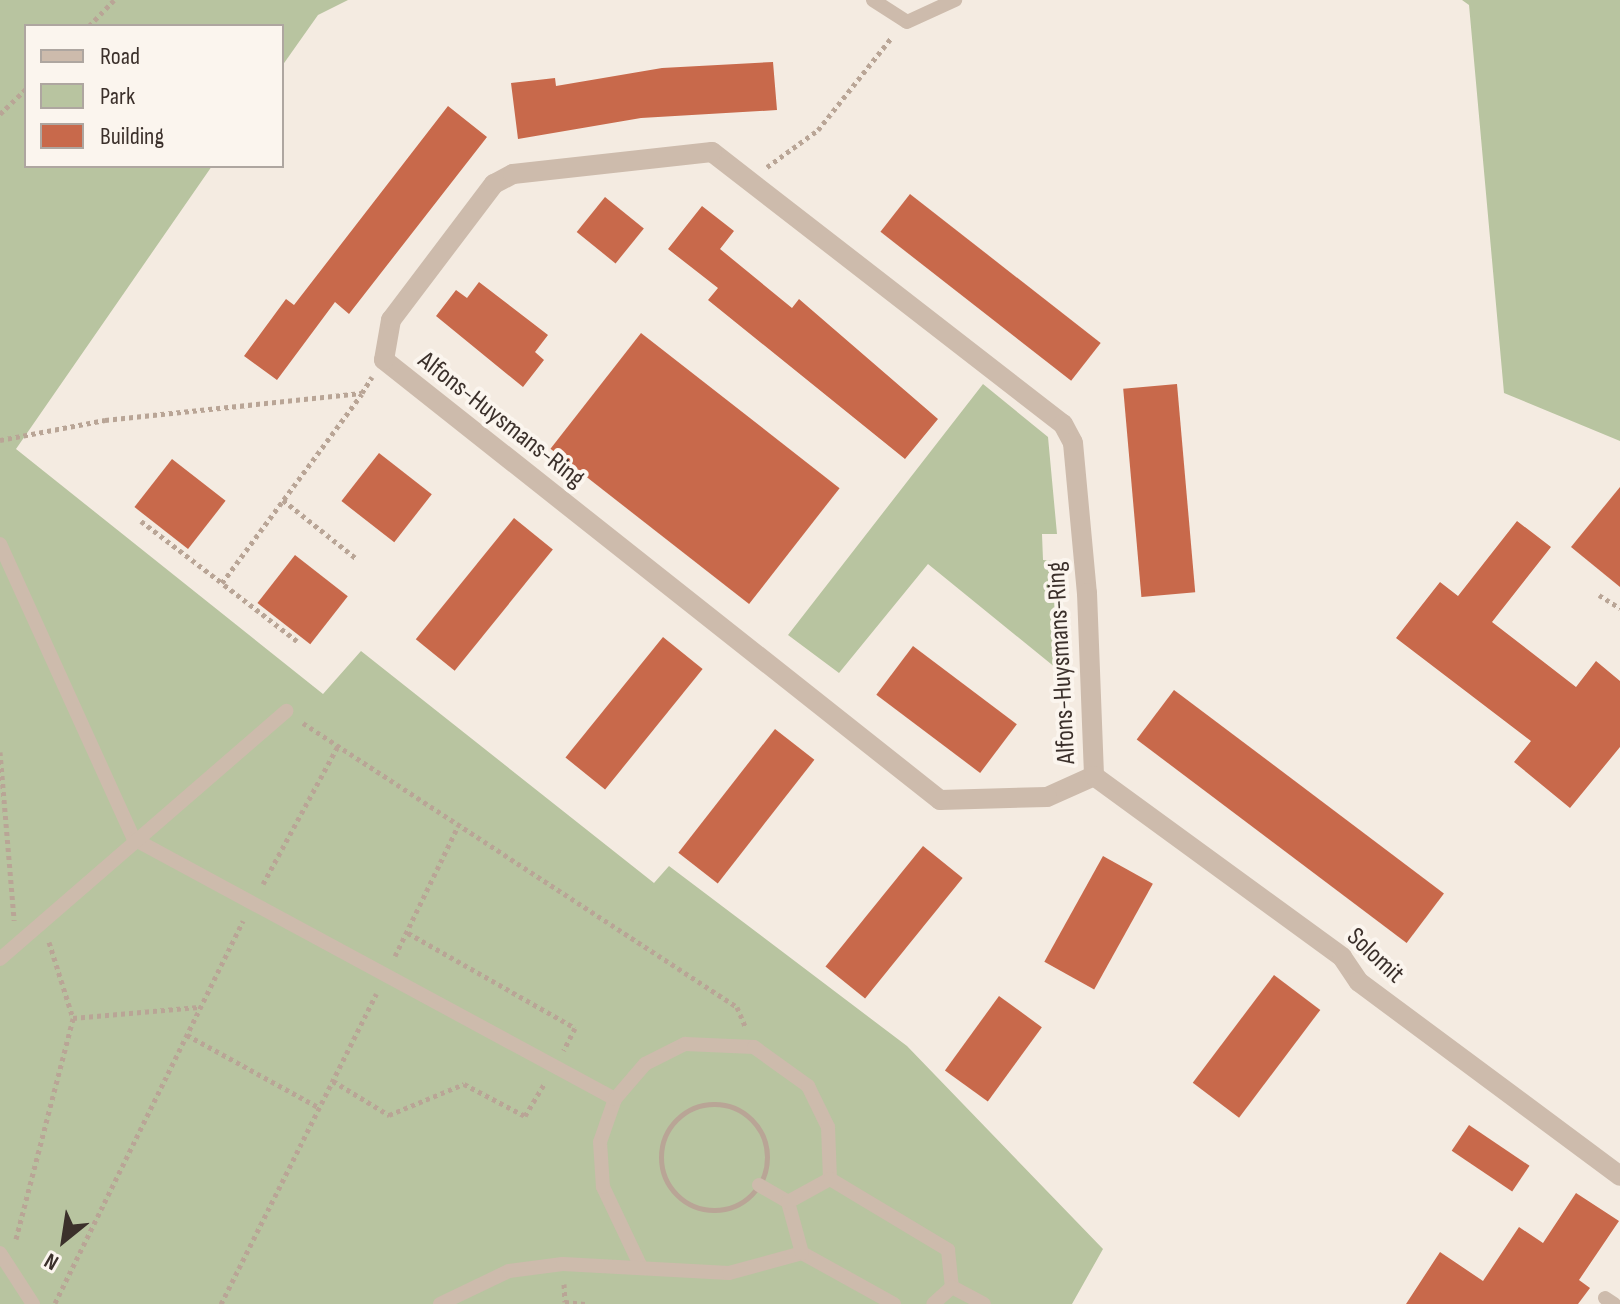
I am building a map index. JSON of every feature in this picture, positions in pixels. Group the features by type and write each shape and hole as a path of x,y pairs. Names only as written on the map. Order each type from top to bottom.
{"street":[{"name":"Alfons-Huysmans-Ring","path":"712,152 1063,424 1073,443 1086,578 1094,776 1047,797 940,800 384,360 391,320 494,184 513,174 712,152"},
{"name":"Solomit","path":"1094,776 1342,957 1359,982 1620,1176"}],"lane":[{"path":"873,0 907,22 955,0"},
{"path":"0,544 134,839 615,1099"},
{"path":"0,959 134,839 286,711"},
{"path":"641,1267 603,1187 600,1142 615,1099 645,1064 685,1044 754,1047 808,1086 828,1127 830,1179"},
{"path":"788,1202 830,1179"},
{"path":"830,1179 948,1250 952,1287"},
{"path":"759,1185 788,1202 802,1253"},
{"path":"0,1253 33,1304"},
{"path":"440,1304 509,1271 563,1264 729,1273 802,1253 894,1304"},
{"path":"933,1304 952,1287"},
{"path":"952,1287 984,1304"}],"path":[{"path":"91,24 114,0"},
{"path":"751,181 818,130 907,22"},
{"path":"0,114 24,91"},
{"path":"222,583 384,360"},
{"path":"0,440 105,420 362,393"},
{"path":"283,500 357,559"},
{"path":"141,521 297,641"},
{"path":"1599,595 1620,608"},
{"path":"286,711 737,1007 754,1047"},
{"path":"54,1304 251,904 338,746"},
{"path":"0,752 17,945"},
{"path":"221,1304 458,826"},
{"path":"9,1267 73,1018 42,919"},
{"path":"73,1018 199,1007"},
{"path":"187,1035 318,1107"},
{"path":"698,1105 738,1109 765,1142 759,1185 726,1209 686,1202 661,1170 667,1131 698,1105"},
{"path":"563,1264 565,1302 585,1304"}],"green space":[{"path":"0,0 348,0 318,15 284,63 284,24 24,24 24,168 211,168 16,449 323,694 361,651 654,883 669,866 907,1046 1103,1249 1072,1304 0,1304"},
{"path":"1462,0 1620,0 1620,441 1504,393 1469,5"},
{"path":"983,384 1048,437 1057,534 1042,534 1043,560 1062,561 1067,677 928,564 839,673 788,635"}],"building":[{"path":"773,62 777,110 641,118 518,139 511,83 555,78 556,86 662,68"},
{"path":"448,106 487,137 349,314 335,302 277,380 244,356 286,299 294,305"},
{"path":"910,194 1101,343 1071,381 880,232"},
{"path":"605,197 644,228 616,263 577,232"},
{"path":"702,206 734,231 720,249 792,308 799,299 938,419 905,459 708,300 718,288 668,249"},
{"path":"479,282 548,335 535,352 544,360 523,387 436,316 456,290 467,298"},
{"path":"641,333 840,488 749,604 550,449"},
{"path":"1177,384 1195,592 1141,597 1123,389"},
{"path":"379,453 432,494 394,542 341,501"},
{"path":"172,459 226,501 188,549 134,507"},
{"path":"1620,487 1620,587 1571,547"},
{"path":"514,518 553,549 455,671 416,639"},
{"path":"1517,521 1551,547 1492,622 1576,687 1596,661 1620,681 1620,747 1570,808 1514,762 1531,741 1396,638 1440,582 1458,596"},
{"path":"295,555 348,596 310,644 257,603"},
{"path":"663,637 703,669 605,790 565,757"},
{"path":"913,646 1017,724 980,773 876,695"},
{"path":"1174,690 1444,893 1407,943 1137,740"},
{"path":"775,729 814,760 718,884 678,853"},
{"path":"923,846 963,878 865,999 825,966"},
{"path":"1103,856 1153,884 1094,989 1044,962"},
{"path":"1274,975 1320,1010 1239,1118 1193,1083"},
{"path":"999,996 1042,1027 988,1102 945,1070"},
{"path":"1469,1125 1530,1166 1512,1192 1452,1151"},
{"path":"1576,1193 1619,1221 1579,1280 1590,1288 1578,1304 1406,1304 1440,1252 1483,1281 1519,1227 1543,1243"}]}
